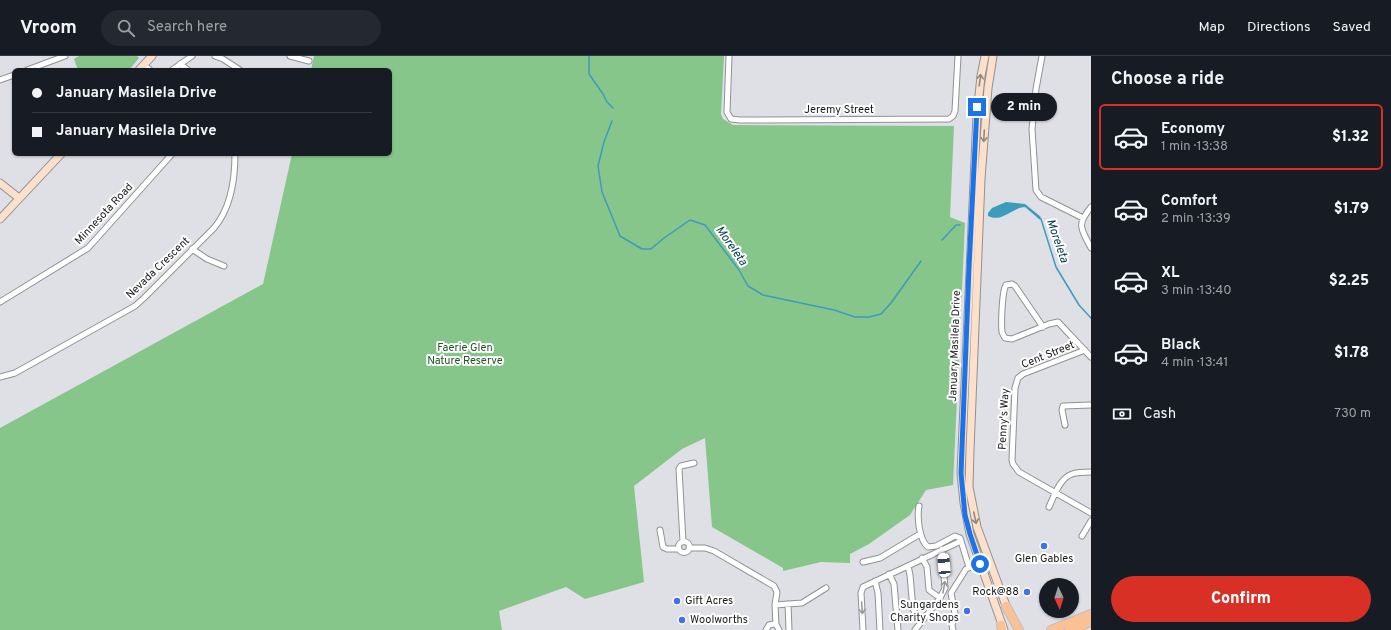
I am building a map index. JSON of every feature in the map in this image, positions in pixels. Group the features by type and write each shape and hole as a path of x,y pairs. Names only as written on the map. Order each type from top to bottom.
{"main road":[{"path":"142,68 152,56"},
{"name":"January Masilela Drive","path":"984,56 977,115 961,473 965,515 970,534 1002,628"},
{"name":"January Masilela Drive","path":"993,56 988,88 981,179 970,450 970,487 977,527 1014,630"},
{"path":"0,219 59,156"},
{"path":"0,183 19,198"},
{"path":"1006,606 1019,630"},
{"path":"1051,630 1091,614"},
{"path":"1070,630 1091,622"}],"street":[{"path":"32,68 65,56"},
{"path":"175,68 192,56"},
{"path":"216,56 237,68"},
{"path":"290,56 309,61"},
{"name":"Jeremy Street","path":"729,56 727,111 731,119 740,120 947,119 953,116 955,111 958,56"},
{"path":"1042,56 1036,89 1032,140 1035,189 1044,198 1083,218"},
{"path":"180,64 185,68"},
{"path":"0,80 12,76"},
{"name":"Minnesota Road","path":"0,302 88,248 170,156"},
{"name":"Nevada Crescent","path":"0,377 15,373 135,306 144,298 214,228 224,213 234,176 235,156"},
{"path":"1091,207 1083,218 1081,225 1091,248"},
{"path":"192,249 207,259 224,266"},
{"path":"1042,327 1015,286 1012,284 1006,285 1002,324 1002,332 1004,337 1007,339 1012,339 1053,323 1059,323 1091,356"},
{"name":"Cent Street","path":"1018,378 1028,372 1086,350"},
{"name":"Penny's Way","path":"1018,378 1015,388 1012,452 1013,464 1019,472 1091,513"},
{"path":"1065,425 1062,410 1063,406 1091,405"},
{"path":"679,549 680,544 683,542 679,469 681,466 694,463"},
{"path":"1049,507 1056,492 1064,480 1070,475 1074,473 1091,472"},
{"path":"919,506 920,534 923,544 928,547 936,546 955,536 960,538 969,567"},
{"path":"1082,536 1091,521"},
{"path":"660,530 663,547 668,549 679,549 684,553 688,551 689,548"},
{"path":"863,562 880,558 920,534"},
{"path":"863,630 861,589 863,587 961,541"},
{"path":"683,542 688,544 689,548"},
{"path":"689,548 705,548 714,551 770,583 777,592 775,605 777,628 768,628 775,613"},
{"path":"915,630 940,598 945,588 942,549"},
{"path":"922,558 927,566 929,590 940,598"},
{"path":"953,630 952,625 956,614 951,594 952,591 965,569 989,561"},
{"path":"908,566 913,609 921,622"},
{"path":"889,574 894,584 898,630"},
{"path":"875,581 878,594 880,630"},
{"path":"775,605 804,602 826,588"},
{"path":"788,604 790,630"}],"green space":[{"path":"79,56 137,56 139,58 131,68 77,68 74,59"},
{"name":"Faerie Glen Nature Reserve","path":"314,56 724,56 721,114 723,119 733,125 954,126 950,217 965,223 953,485 926,490 910,515 869,544 850,554 850,563 821,562 783,571 783,568 712,527 705,438 682,449 634,486 644,582 585,599 566,587 499,611 502,630 0,630 0,428 263,284 292,156 392,156 392,68 311,68"}],"water":[{"path":"1006,202 1025,204 1041,217 1039,219 1025,207 998,218 988,216 988,213 992,208"}],"waterway":[{"name":"Moreleta","path":"589,56 589,74 607,102 613,108"},
{"name":"Moreleta","path":"612,121 604,142 598,166 602,192 620,236 642,249 651,249 690,220 705,225 739,270 748,286 763,295 834,310 855,317 869,317 881,314 891,303 921,261"},
{"name":"Moreleta","path":"1039,218 1041,219 1056,267 1079,305 1091,318"},
{"name":"Moreleta","path":"942,240 956,225 960,225"}],"place":[{"name":"Glen Gables","path":"1044,546"},
{"name":"Rock@88","path":"1027,592"},
{"name":"Gift Acres","path":"677,601"},
{"name":"Sungardens Charity Shops","path":"967,611"},
{"name":"Woolworths","path":"682,620"}],"route":[{"path":"977,107 961,473 965,515 980,564"}]}
